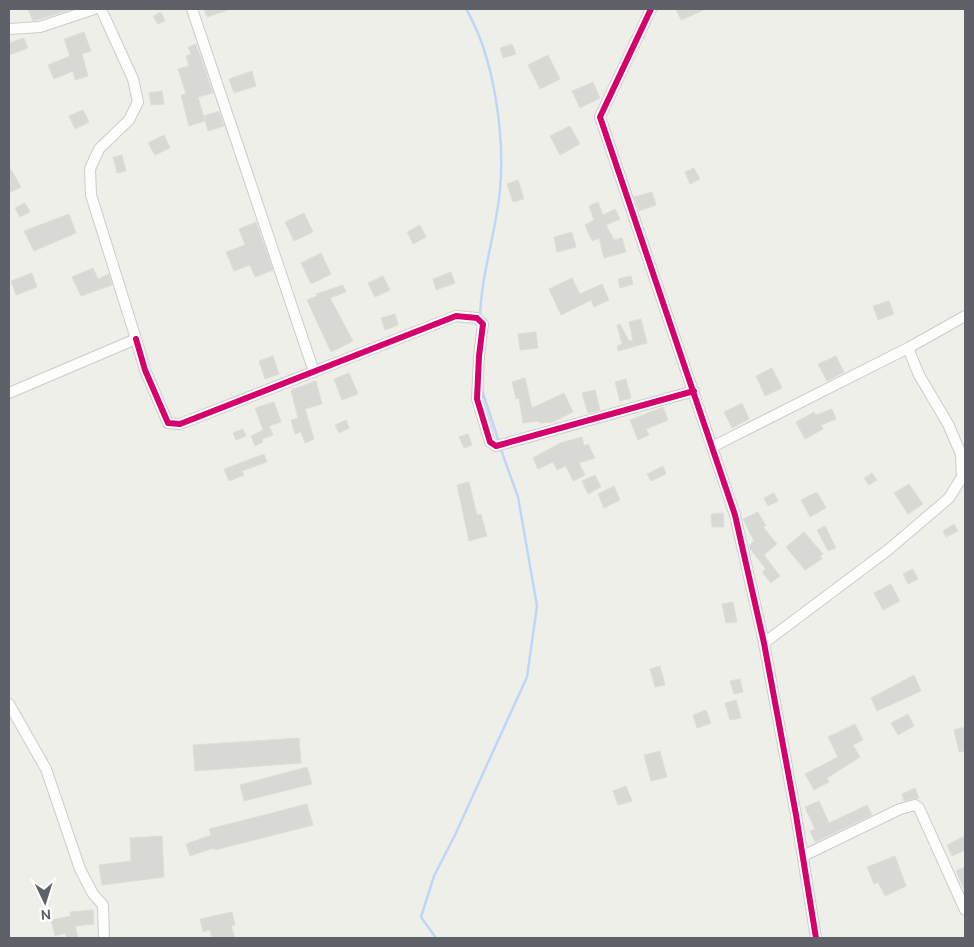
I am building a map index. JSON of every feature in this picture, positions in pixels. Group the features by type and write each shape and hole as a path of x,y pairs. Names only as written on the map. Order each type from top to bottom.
{"street":[{"path":"9,29 40,27 94,9"},
{"path":"100,9 133,79 138,102 130,120 99,149 90,169 91,195 145,370 168,423 180,424 456,316 477,318 483,324 478,356 478,399 490,442 501,445 694,391"},
{"path":"192,9 314,372"},
{"path":"651,9 600,117 735,515 764,642 816,938"},
{"path":"712,447 908,348 965,316"},
{"path":"9,393 136,339"},
{"path":"764,642 894,544 949,498 962,477 961,454 948,424 919,375 908,348"},
{"path":"9,704 46,769 80,868 93,894 103,905 104,938"},
{"path":"803,856 900,809 915,805 919,808 965,910"}],"building":[{"path":"28,9 73,9 33,21"},
{"path":"204,9 228,9 228,10 207,17"},
{"path":"676,9 706,9 681,20"},
{"path":"161,12 165,21 158,24 153,16"},
{"path":"84,32 91,51 82,54 88,76 75,80 73,71 54,79 48,65 70,56 64,39"},
{"path":"24,38 28,48 9,55 9,43"},
{"path":"196,44 213,93 198,97 205,121 189,126 181,95 186,94 178,69 189,66 186,56 191,54 188,47"},
{"path":"512,44 516,54 503,58 500,48"},
{"path":"548,55 560,79 540,89 528,65"},
{"path":"252,71 256,86 234,93 229,79"},
{"path":"593,82 600,98 580,108 572,91"},
{"path":"162,91 164,104 151,105 149,93"},
{"path":"83,110 89,122 75,129 69,116"},
{"path":"219,111 224,126 208,131 204,116"},
{"path":"570,126 580,144 560,155 550,136"},
{"path":"164,135 170,148 155,155 148,143"},
{"path":"122,155 126,171 117,173 113,157"},
{"path":"9,166 21,187 9,193"},
{"path":"694,168 700,179 690,184 685,172"},
{"path":"518,180 524,199 513,202 507,184"},
{"path":"652,192 656,205 639,211 634,197"},
{"path":"598,202 603,215 615,209 620,219 606,225 614,240 622,238 626,252 604,258 599,238 592,241 585,225 594,220 589,206"},
{"path":"25,203 30,212 20,217 15,208"},
{"path":"304,213 313,232 294,241 285,222"},
{"path":"69,214 76,233 34,251 24,231"},
{"path":"256,222 273,270 255,277 250,265 234,271 226,252 245,245 239,229"},
{"path":"420,225 426,237 413,244 407,232"},
{"path":"572,232 576,247 557,252 554,237"},
{"path":"321,253 331,274 311,284 301,263"},
{"path":"93,268 98,279 109,274 112,285 81,296 72,277"},
{"path":"451,272 455,283 436,290 433,279"},
{"path":"32,273 37,287 16,295 11,281"},
{"path":"383,276 390,290 375,297 368,283"},
{"path":"631,276 633,284 620,288 618,279"},
{"path":"572,278 580,294 602,284 609,300 594,307 591,300 561,315 549,289"},
{"path":"343,285 346,292 330,298 353,341 331,352 307,300 317,296 316,294"},
{"path":"889,301 894,314 878,320 873,306"},
{"path":"395,314 398,325 385,330 381,318"},
{"path":"641,319 647,343 618,351 617,346 622,344 617,325 620,324 629,341 633,340 629,322"},
{"path":"536,332 538,348 520,350 518,334"},
{"path":"273,356 279,374 265,379 259,361"},
{"path":"836,356 844,372 827,381 818,364"},
{"path":"772,368 782,388 765,396 756,376"},
{"path":"349,373 358,394 342,400 334,379"},
{"path":"525,378 532,408 564,393 573,412 553,422 523,423 519,398 516,399 512,382"},
{"path":"626,379 631,398 620,401 615,382"},
{"path":"316,381 322,404 305,409 314,439 305,443 301,432 295,434 291,420 298,418 291,390"},
{"path":"595,390 600,410 588,413 582,393"},
{"path":"274,402 281,422 269,426 273,435 262,439 263,442 255,446 251,436 263,430 255,408"},
{"path":"742,403 749,419 732,428 724,412"},
{"path":"663,407 668,420 646,429 649,435 638,440 630,420"},
{"path":"832,409 836,419 821,425 823,429 805,439 796,422 814,412 816,415"},
{"path":"346,420 349,428 339,433 335,425"},
{"path":"243,429 246,436 236,440 233,433"},
{"path":"468,434 472,445 464,448 459,437"},
{"path":"582,437 584,446 588,444 595,458 579,463 585,475 573,481 566,466 557,470 553,462 538,469 533,458 560,443"},
{"path":"264,454 267,462 242,471 244,475 229,481 224,469"},
{"path":"663,466 666,474 651,481 647,474"},
{"path":"872,473 877,480 869,485 864,478"},
{"path":"595,475 601,487 588,494 582,481"},
{"path":"469,482 477,515 481,514 487,536 469,541 457,485"},
{"path":"909,484 923,504 908,514 894,493"},
{"path":"614,486 620,500 604,508 598,494"},
{"path":"817,492 826,508 810,517 801,500"},
{"path":"774,493 778,501 768,506 764,498"},
{"path":"758,512 766,526 763,527 777,544 764,555 780,576 771,583 762,572 766,569 750,549 749,546 754,541 743,519"},
{"path":"723,513 724,527 712,527 711,514"},
{"path":"954,524 958,531 946,537 943,531"},
{"path":"825,526 836,548 828,551 817,530"},
{"path":"804,532 823,554 820,556 822,559 805,570 786,547"},
{"path":"913,569 918,579 908,584 903,574"},
{"path":"891,584 900,601 883,610 874,593"},
{"path":"733,602 737,622 726,623 722,604"},
{"path":"660,666 665,685 655,687 650,669"},
{"path":"914,675 921,691 877,711 871,698"},
{"path":"740,679 743,692 734,694 730,681"},
{"path":"736,700 741,718 730,720 725,703"},
{"path":"706,710 711,723 697,728 693,715"},
{"path":"908,714 914,726 898,735 891,723"},
{"path":"855,724 863,740 853,745 860,757 827,778 829,782 814,790 805,774 838,757 828,737"},
{"path":"965,727 965,751 959,752 954,730"},
{"path":"299,738 301,763 195,771 193,745"},
{"path":"660,751 667,777 651,781 644,755"},
{"path":"307,767 312,784 244,801 240,785"},
{"path":"626,786 632,801 618,805 613,791"},
{"path":"915,788 919,798 904,801 902,794"},
{"path":"819,801 829,823 867,805 872,815 815,842 810,831 815,829 805,807"},
{"path":"307,804 313,825 215,850 214,848 190,856 186,844 211,835 209,829"},
{"path":"162,836 164,877 102,885 99,865 131,861 130,838"},
{"path":"965,836 965,850 952,856 947,845"},
{"path":"895,856 906,886 885,896 878,882 874,884 867,867"},
{"path":"965,867 965,891 956,871"},
{"path":"93,910 94,924 75,926 78,938 67,938 65,933 55,936 51,920 71,916 70,912"},
{"path":"232,912 235,925 231,926 235,938 212,938 210,930 203,932 200,919"}],"waterway":[{"path":"466,9 476,28 490,72 499,121 501,145 500,190 483,285 480,318"},
{"path":"482,390 499,442"},
{"path":"436,938 421,917 434,876 455,835 527,677 537,606 518,497 500,447"}],"cycle path":[{"path":"651,9 600,117 735,515 764,643 796,815 816,938"},
{"path":"136,339 145,370 168,423 180,424 456,316 477,318 483,324 477,399 490,442 496,446 694,391"}]}
